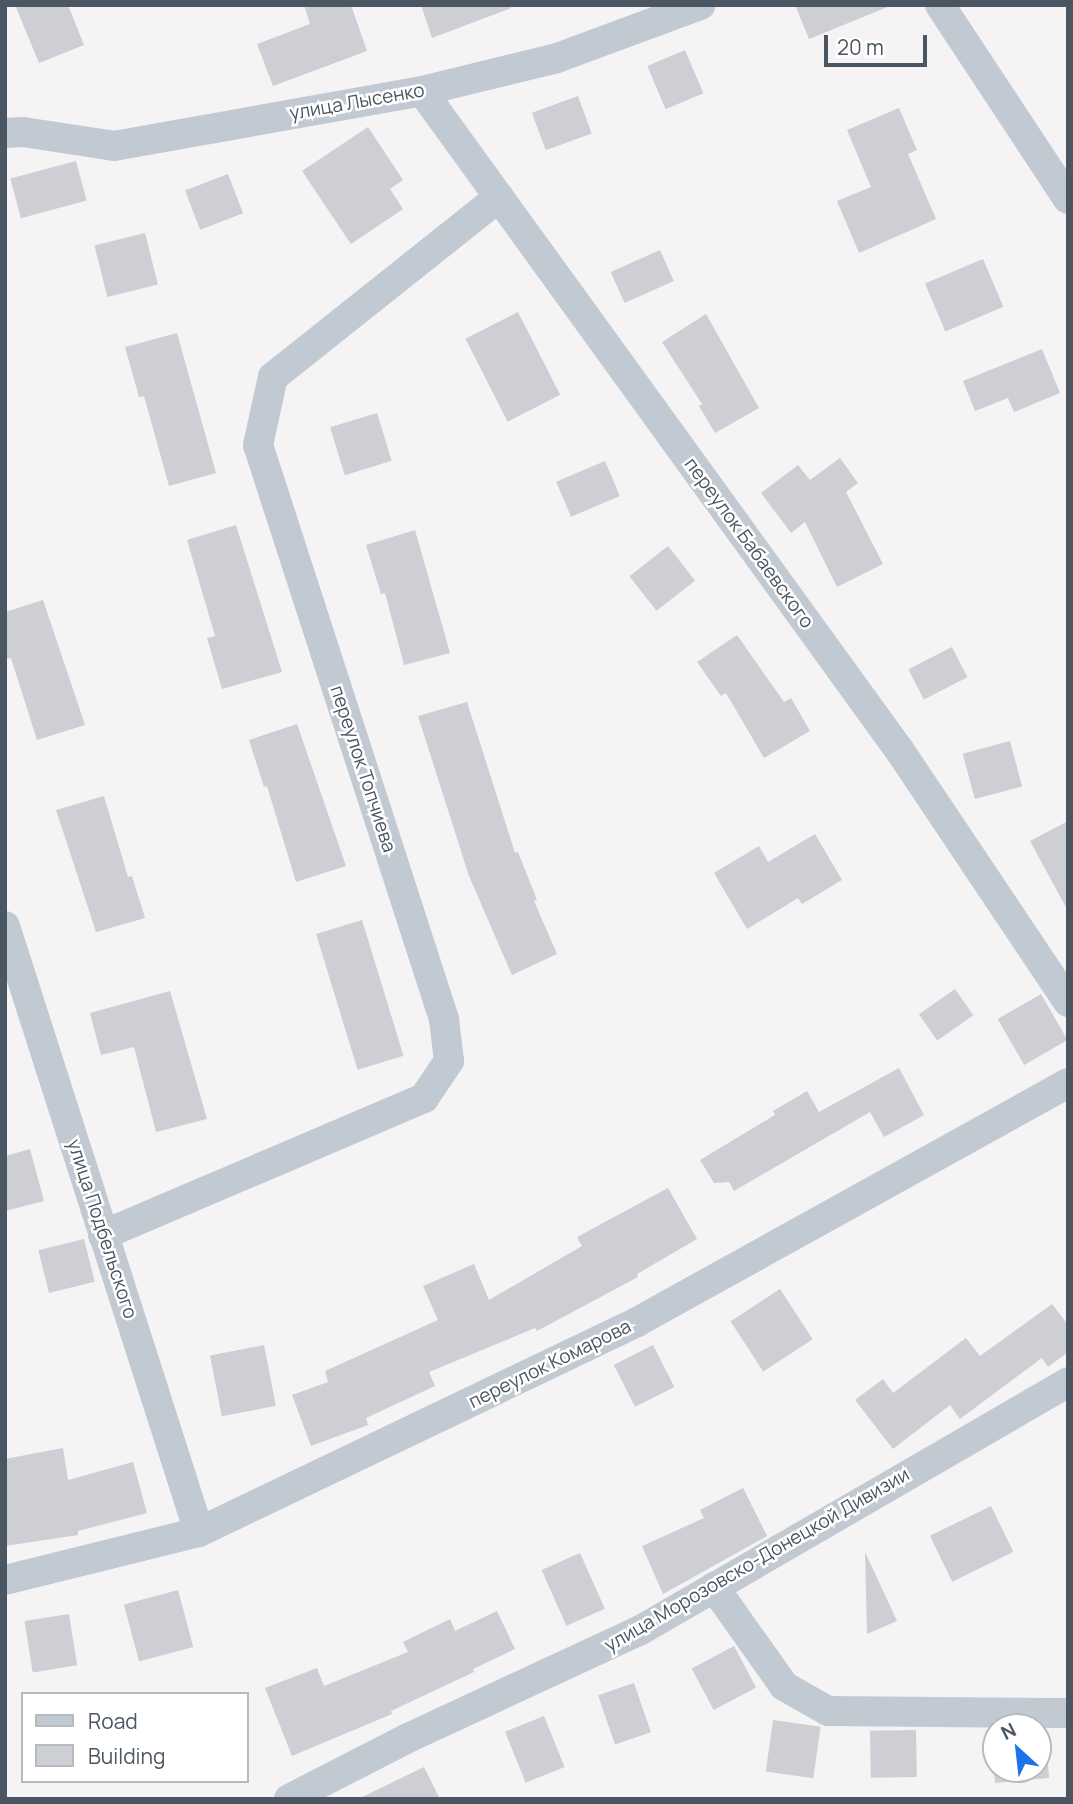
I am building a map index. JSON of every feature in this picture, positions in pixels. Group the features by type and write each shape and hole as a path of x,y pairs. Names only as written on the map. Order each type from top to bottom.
{"street":[{"name":"улица Лысенко","path":"5,133 23,132 114,146 422,91 557,58 700,5"},
{"path":"940,5 1068,199"},
{"name":"переулок Бабаевского","path":"422,91 900,751 1068,1002"},
{"name":"переулок Топчиева","path":"103,1235 424,1098 449,1061 444,1020 258,445 273,377 499,197"},
{"name":"улица Подбельского","path":"5,926 199,1532"},
{"name":"переулок Комарова","path":"5,1580 199,1532 637,1322 1068,1083"},
{"name":"улица Морозовско-Донецкой Дивизии","path":"289,1799 408,1738 639,1631 1068,1382"},
{"path":"714,1587 784,1686 828,1711 1068,1713"}],"building":[{"path":"15,5 68,5 84,45 39,63"},
{"path":"304,5 351,5 367,51 273,86 257,44 310,24"},
{"path":"421,5 511,5 511,8 432,38"},
{"path":"795,5 890,5 890,6 809,39"},
{"path":"685,50 703,93 666,109 647,66"},
{"path":"578,96 592,134 546,150 532,113"},
{"path":"899,108 917,150 908,154 936,219 859,253 837,201 871,187 847,130"},
{"path":"368,127 403,180 390,189 403,209 351,244 302,171"},
{"path":"76,161 87,201 21,218 10,179"},
{"path":"228,174 243,213 200,230 185,190"},
{"path":"145,233 158,284 107,297 95,246"},
{"path":"660,250 674,281 624,303 611,272"},
{"path":"983,259 1003,307 945,331 925,284"},
{"path":"518,312 560,395 508,422 465,339"},
{"path":"706,314 759,408 715,433 699,406 702,404 662,342"},
{"path":"177,333 216,473 169,486 144,396 139,397 125,347"},
{"path":"1042,349 1060,393 1014,412 1008,398 975,411 963,381"},
{"path":"377,413 392,461 345,475 330,427"},
{"path":"840,458 858,483 846,492 883,564 837,587 805,522 791,533 761,493 798,465 810,480"},
{"path":"605,461 620,496 571,517 556,482"},
{"path":"236,525 282,672 222,689 207,638 215,636 187,540"},
{"path":"415,530 450,653 404,665 385,593 381,594 366,545"},
{"path":"668,546 695,581 656,611 629,576"},
{"path":"43,600 85,725 37,740 11,658 5,659 5,612"},
{"path":"737,635 784,702 791,698 810,731 764,758 726,693 721,696 697,662"},
{"path":"952,647 967,677 924,700 908,669"},
{"path":"467,702 515,853 518,852 537,900 534,901 557,954 512,975 469,876 418,716"},
{"path":"297,724 346,866 296,882 267,786 264,787 249,740"},
{"path":"1010,741 1022,786 975,799 963,754"},
{"path":"104,796 128,877 132,876 145,918 96,932 56,810"},
{"path":"1068,821 1068,911 1030,841"},
{"path":"815,834 842,880 802,904 798,898 747,929 714,873 759,846 768,862"},
{"path":"362,920 404,1056 358,1070 316,934"},
{"path":"955,989 973,1015 937,1040 919,1014"},
{"path":"170,991 207,1119 156,1132 134,1047 101,1055 90,1013"},
{"path":"1041,994 1068,1040 1024,1065 998,1019"},
{"path":"899,1068 924,1115 884,1137 870,1112 734,1191 729,1182 714,1183 700,1160 775,1115 773,1111 807,1091 819,1112"},
{"path":"30,1149 44,1201 5,1211 5,1156"},
{"path":"668,1188 697,1239 637,1274 638,1277 537,1331 535,1328 429,1372 435,1386 366,1418 368,1425 311,1446 292,1395 328,1382 325,1371 438,1320 423,1286 474,1264 489,1300 582,1246 577,1237"},
{"path":"84,1239 95,1282 49,1293 38,1250"},
{"path":"780,1289 813,1339 763,1371 731,1321"},
{"path":"1052,1304 1068,1325 1068,1352 1048,1367 1042,1358 960,1419 950,1405 893,1449 855,1400 883,1379 893,1393 966,1338 980,1356"},
{"path":"264,1345 276,1406 222,1416 210,1355"},
{"path":"653,1345 674,1387 635,1407 614,1365"},
{"path":"63,1448 68,1480 133,1462 147,1513 78,1531 78,1535 5,1546 5,1459"},
{"path":"743,1488 767,1536 663,1594 642,1546 704,1518 700,1510"},
{"path":"991,1506 1013,1552 952,1582 930,1536"},
{"path":"865,1552 897,1621 867,1634"},
{"path":"580,1553 605,1609 566,1626 542,1570"},
{"path":"178,1590 193,1647 139,1661 124,1604"},
{"path":"497,1611 515,1649 473,1669 474,1672 391,1711 392,1714 292,1756 265,1688 317,1668 324,1686 408,1652 403,1642 450,1619 455,1631"},
{"path":"69,1614 77,1665 33,1672 25,1621"},
{"path":"734,1646 756,1687 714,1710 692,1669"},
{"path":"634,1683 651,1732 615,1745 598,1695"},
{"path":"544,1716 565,1767 526,1783 505,1732"},
{"path":"773,1720 821,1727 813,1778 766,1771"},
{"path":"916,1730 917,1777 871,1778 870,1731"},
{"path":"424,1767 440,1799 358,1799"}]}
